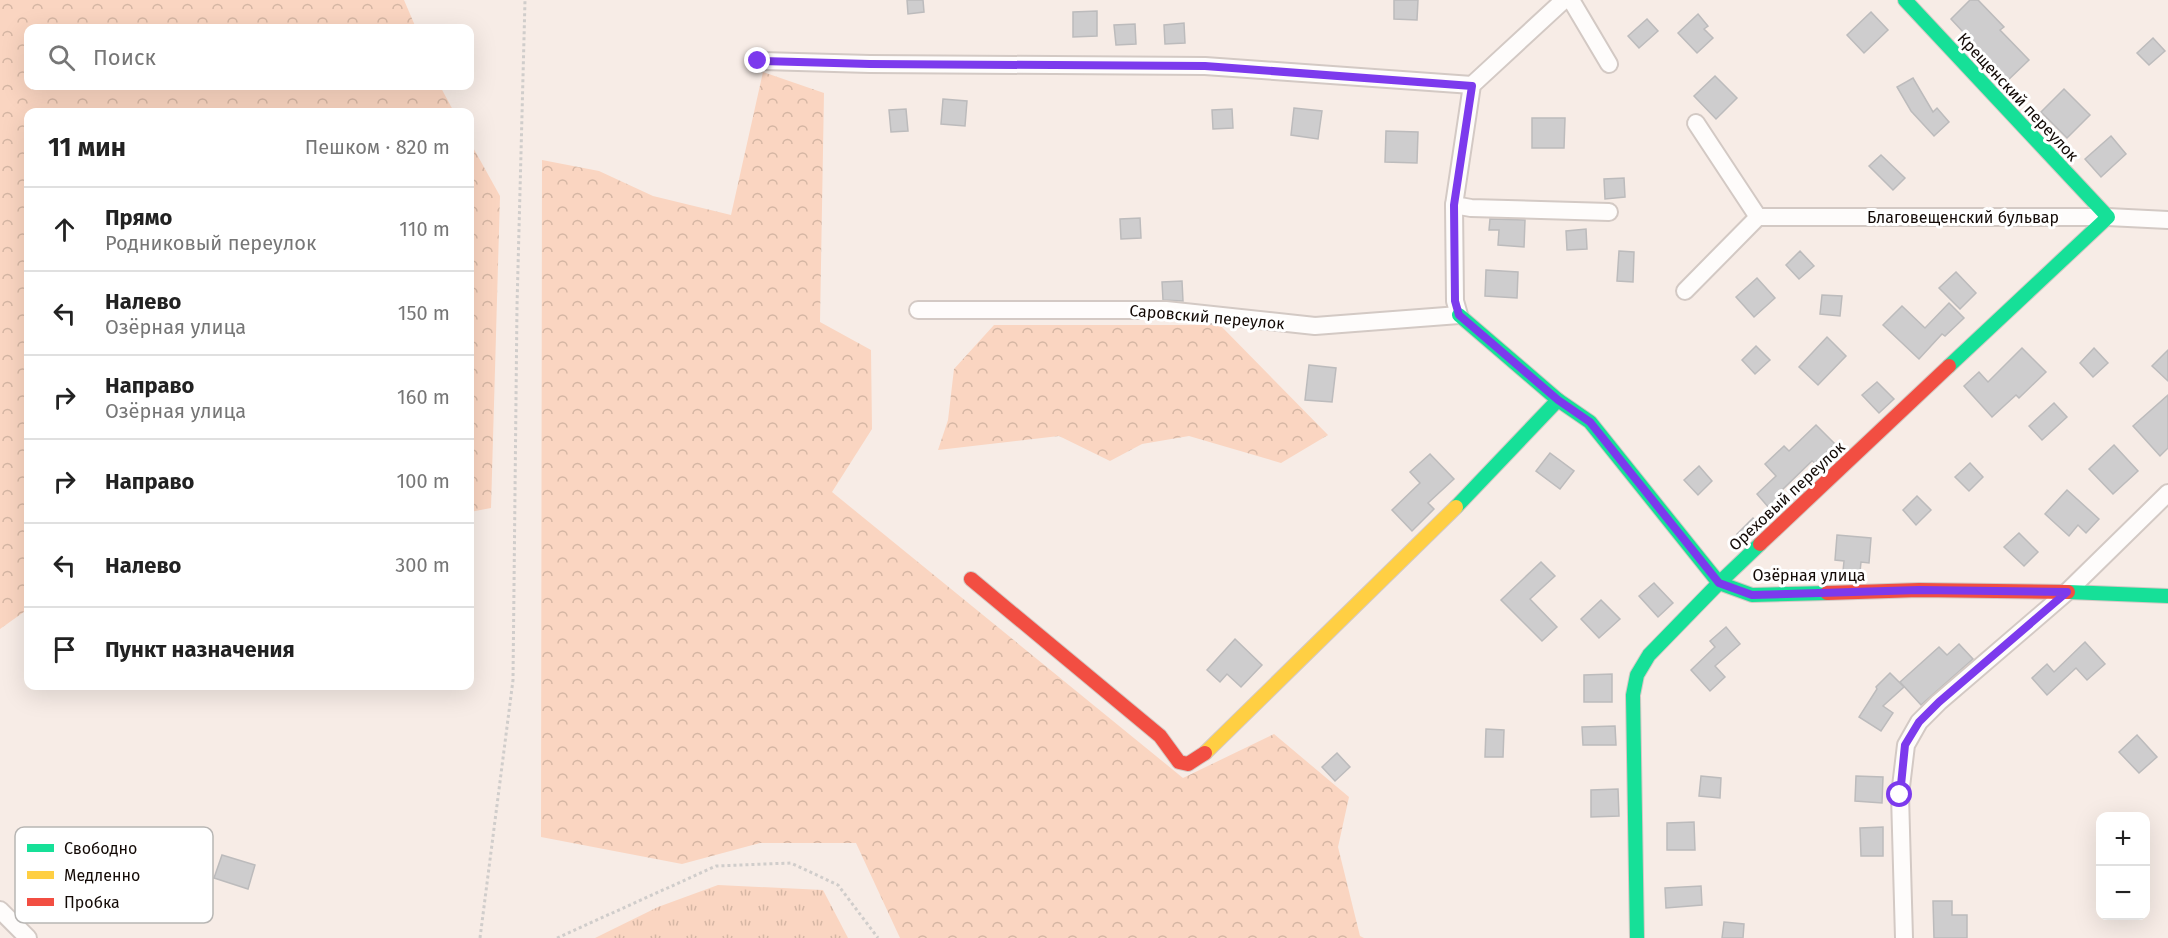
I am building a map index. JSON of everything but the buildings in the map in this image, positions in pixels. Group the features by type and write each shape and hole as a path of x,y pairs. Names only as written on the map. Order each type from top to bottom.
{"street":[{"path":"1564,0 1472,86 1454,205 1455,301 1459,315 1558,400 1590,422 1719,583"},
{"path":"1571,0 1609,64"},
{"name":"Крещенский переулок","path":"1905,0 2108,217"},
{"path":"758,61 1205,66 1472,86"},
{"path":"1685,291 1758,216 1696,123"},
{"path":"1454,205 1471,208 1609,212"},
{"name":"Благовещенский бульвар","path":"1758,216 2108,217 2168,220"},
{"name":"Ореховый переулок","path":"1636,938 1633,695 1637,675 1649,655 1719,583 2108,217"},
{"name":"Саровский переулок","path":"918,310 1166,310 1315,326 1459,315"},
{"path":"971,579 1160,736 1179,762 1188,764 1201,757 1280,681 1504,458 1558,400"},
{"path":"1904,938 1900,795 1905,745 1919,722 1939,702 2067,592 2168,493"},
{"name":"Озёрная улица","path":"1719,583 1752,595 1919,590 2168,596"},
{"path":"0,910 28,938"}],"path":[{"path":"480,938 513,680 517,306 525,0"},
{"path":"557,938 716,866 791,863 838,885 878,938"}],"green space":[{"path":"0,0 404,0 414,24 24,24 24,90 442,90 452,108 24,108 24,612 0,629"},
{"path":"763,72 824,93 820,322 871,350 872,429 832,492 1183,778 1274,734 1349,797 1338,847 1360,936 1364,938 900,938 856,843 760,843 682,864 541,837 542,160 599,171 653,196 731,215"},
{"path":"474,149 500,196 491,508 474,511"},
{"path":"994,325 1220,325 1328,435 1281,463 1189,436 1142,444 1110,461 1059,436 938,450 948,420 954,369"},
{"path":"718,885 823,890 848,938 595,938 658,907"}],"traffic: fast":[{"path":"1905,0 2108,217 1949,366"},
{"path":"1459,315 1558,400 1590,422 1719,583 1752,595 1827,593"},
{"path":"1456,507 1558,400"},
{"path":"1637,938 1633,695 1637,675 1649,655 1760,544"},
{"path":"2068,592 2168,596"}],"traffic: slow":[{"path":"1205,753 1456,507"}],"traffic: jam":[{"path":"1760,544 1949,366"},
{"path":"971,579 1160,736 1179,762 1188,764 1205,753"},
{"path":"1827,593 1919,590 2068,592"}],"route":[{"path":"758,61 1205,66 1472,86 1454,205 1455,301 1459,315 1558,400 1590,422 1719,583 1752,595 1919,590 2067,592 1939,702 1919,722 1905,745 1900,795"}]}
